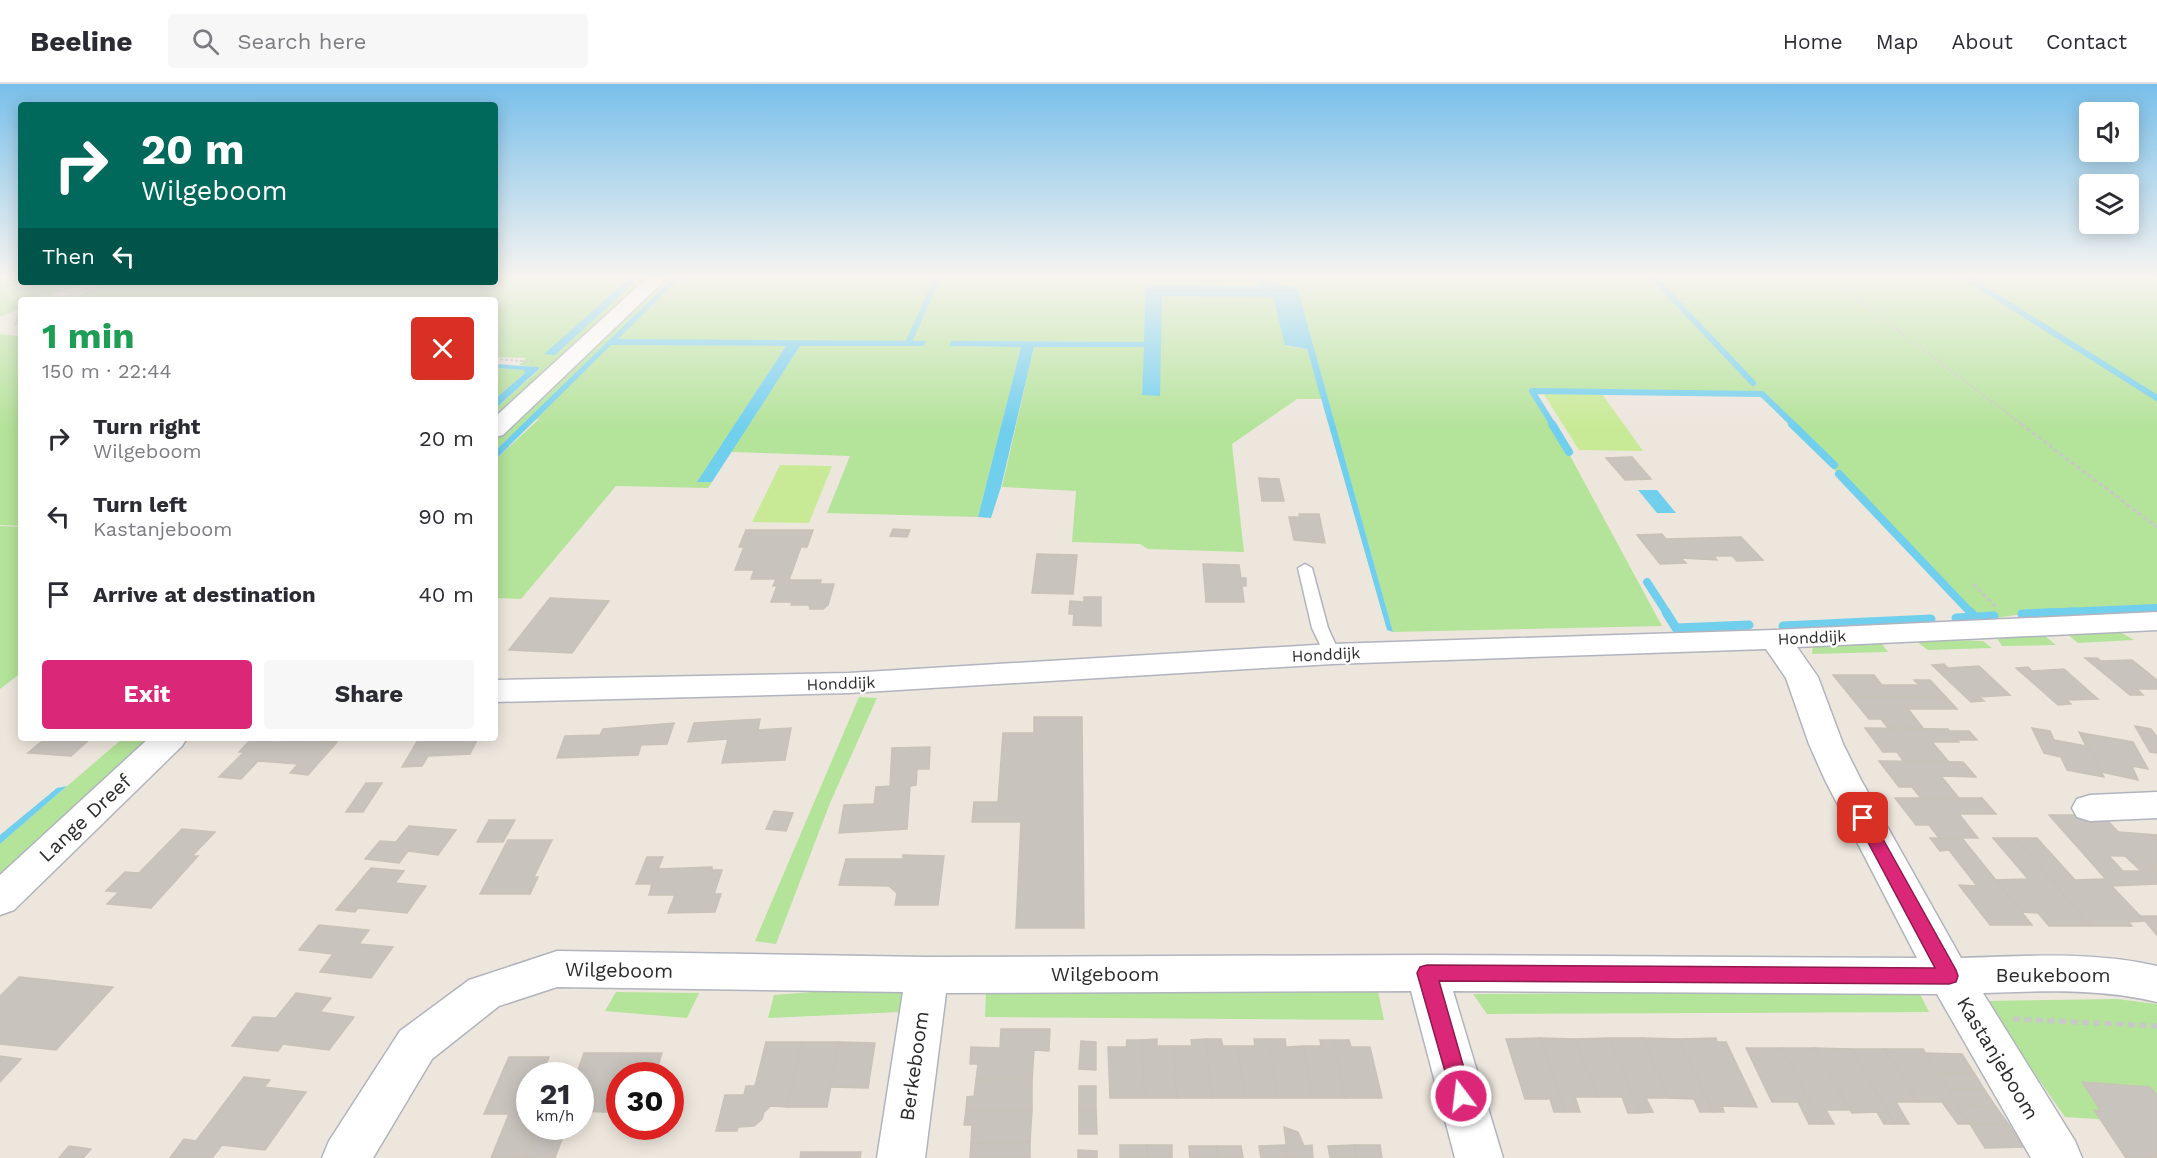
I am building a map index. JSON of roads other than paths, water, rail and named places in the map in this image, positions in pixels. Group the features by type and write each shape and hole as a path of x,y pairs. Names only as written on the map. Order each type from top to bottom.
{"street":[{"path":"498,427 605,327"},
{"name":"Honddijk","path":"498,691 849,683 1332,654 1775,639 2157,621"},
{"name":"Kastanjeboom","path":"1775,639 1802,677 1826,744 1843,780 1949,976 2058,1158"},
{"name":"Lange Dreef","path":"0,899 167,741"},
{"path":"2090,808 2157,804"},
{"name":"Wilgeboom","path":"346,1158 416,1045 484,993 557,969 927,975 1427,973 1949,976"},
{"name":"Beukeboom","path":"1949,976 2082,972 2123,976 2157,984"},
{"path":"1427,973 1479,1158"},
{"name":"Berkeboom","path":"901,1158 927,975"}],"lane":[{"path":"1305,568 1320,627 1332,654"}],"water":[{"path":"574,327 585,327 555,355 544,354"},
{"path":"622,327 630,327 618,339 926,341 924,346 800,346 712,482 697,482 786,346 611,345 498,457 498,448"},
{"path":"1144,327 1161,327 1160,396 1142,395 1144,347 1034,347 1001,487 991,518 978,517 1021,347 949,346 951,341 1144,342"},
{"path":"1281,327 1308,327 1393,632 1387,630 1307,349 1285,345"},
{"path":"498,364 540,368 498,406 498,396 525,373 524,370 498,368"},
{"path":"1638,490 1657,490 1676,513 1657,513"},
{"path":"67,786 0,844 0,835 57,788"}],"waterway":[{"path":"909,341 915,327"},
{"path":"1700,327 1753,383"},
{"path":"2045,327 2157,398"},
{"path":"1553,425 1532,391 1762,394 1794,425"},
{"path":"1552,424 1569,452"},
{"path":"1792,424 1834,465"},
{"path":"1839,474 1971,613"},
{"path":"1647,582 1667,613"},
{"path":"2040,613 2157,608"},
{"path":"1666,612 1676,628 1749,625"},
{"path":"2022,614 2074,612"},
{"path":"1971,613 1974,616"},
{"path":"1956,618 1994,616"},
{"path":"1783,626 1931,619"}]}
